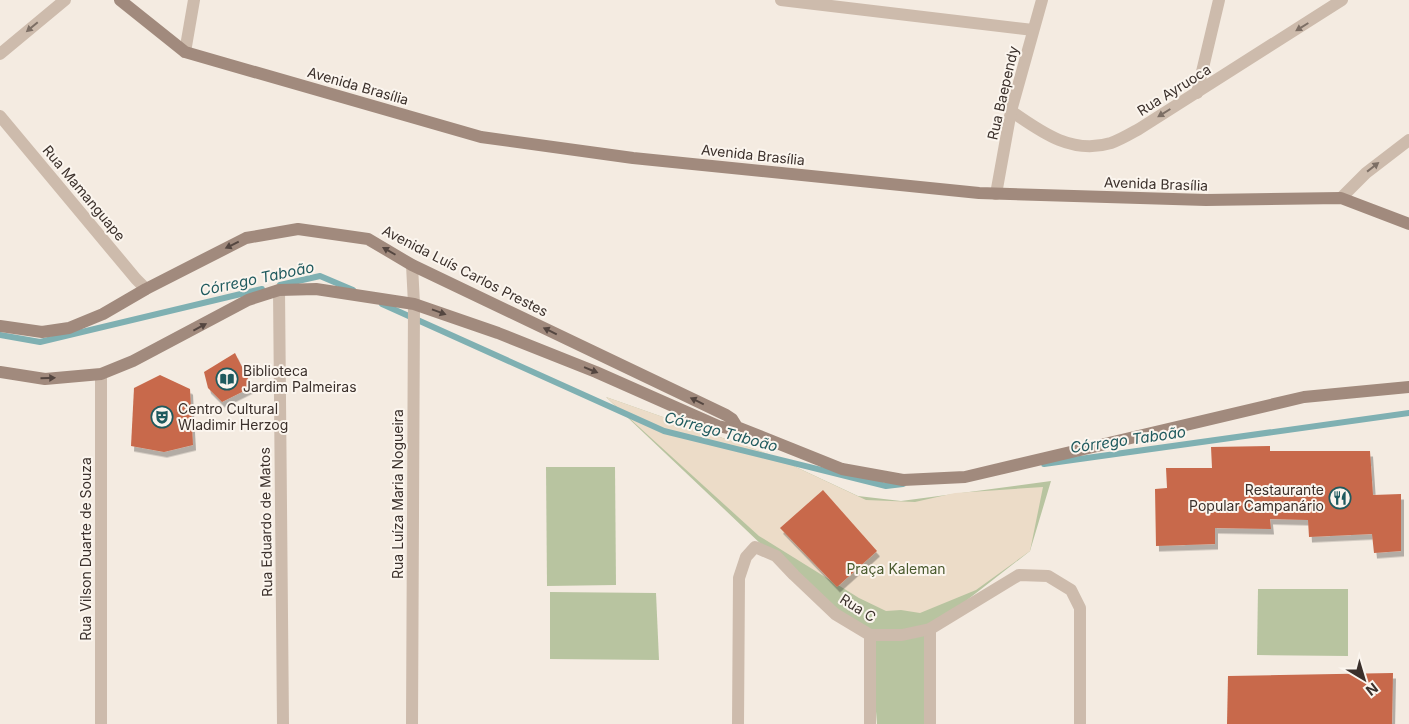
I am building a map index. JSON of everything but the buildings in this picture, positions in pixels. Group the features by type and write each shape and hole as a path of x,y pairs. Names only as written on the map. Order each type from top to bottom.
{"street":[{"path":"0,54 65,0"},
{"name":"Avenida Brasília","path":"120,0 186,52 480,138 633,158 996,194 1206,200 1341,198 1409,224"},
{"path":"186,52 194,0"},
{"path":"781,0 1033,30"},
{"name":"Rua Baependy","path":"996,194 1012,111 1042,0"},
{"path":"1197,93 1219,0"},
{"name":"Rua Ayruoca","path":"1012,111 1043,134 1063,143 1091,146 1110,143 1139,129 1342,0"},
{"name":"Rua Mamanguape","path":"0,116 146,289"},
{"path":"1341,198 1366,173 1409,140"},
{"name":"Avenida Luís Carlos Prestes","path":"0,326 42,332 69,328 103,314 146,289 246,238 298,229 368,239 412,265 726,415 737,426 842,468 903,480 965,477 1304,397 1409,387"},
{"name":"Rua Luíza Maria Nogueira","path":"412,265 414,304 412,724"},
{"name":"Avenida Luís Carlos Prestes","path":"0,372 45,379 101,374 133,361 248,300 279,290 316,289 414,304 596,372 725,429 732,429 737,426"},
{"name":"Rua Eduardo de Matos","path":"279,290 283,724"},
{"name":"Rua Vilson Duarte de Souza","path":"101,374 101,724"},
{"name":"Rua C","path":"738,724 739,578 746,557 755,547 776,556 836,614 870,635 902,635 930,629 1019,575 1048,576 1071,590 1080,608 1080,724"},
{"path":"930,629 930,724"},
{"path":"870,635 870,724"}],"green space":[{"name":"Praça Kaleman","path":"606,397 768,454 858,496 901,501 1051,481 1030,551 930,629 925,724 877,724 870,635 821,601"},
{"path":"546,467 615,467 616,585 547,586"},
{"path":"1258,589 1348,589 1348,656 1257,655"},
{"path":"550,592 656,593 659,660 550,659"}],"shaded area":[{"name":"Praça Kaleman","path":"606,397 768,454 866,500 915,502 955,493 1043,487 1030,551 976,590 920,613 901,610 886,611 859,598 759,536"}],"waterway":[{"name":"Córrego Taboão","path":"280,285 320,276 353,290"},
{"name":"Córrego Taboão","path":"0,335 40,342 262,289"},
{"name":"Córrego Taboão","path":"382,304 664,431 886,486 903,484"},
{"name":"Córrego Taboão","path":"1044,464 1409,413"}],"place":[{"name":"Biblioteca Jardim Palmeiras","path":"227,379"},
{"name":"Centro Cultural Wladimir Herzog","path":"162,417"},
{"name":"Restaurante Popular Campanário","path":"1340,498"}]}
